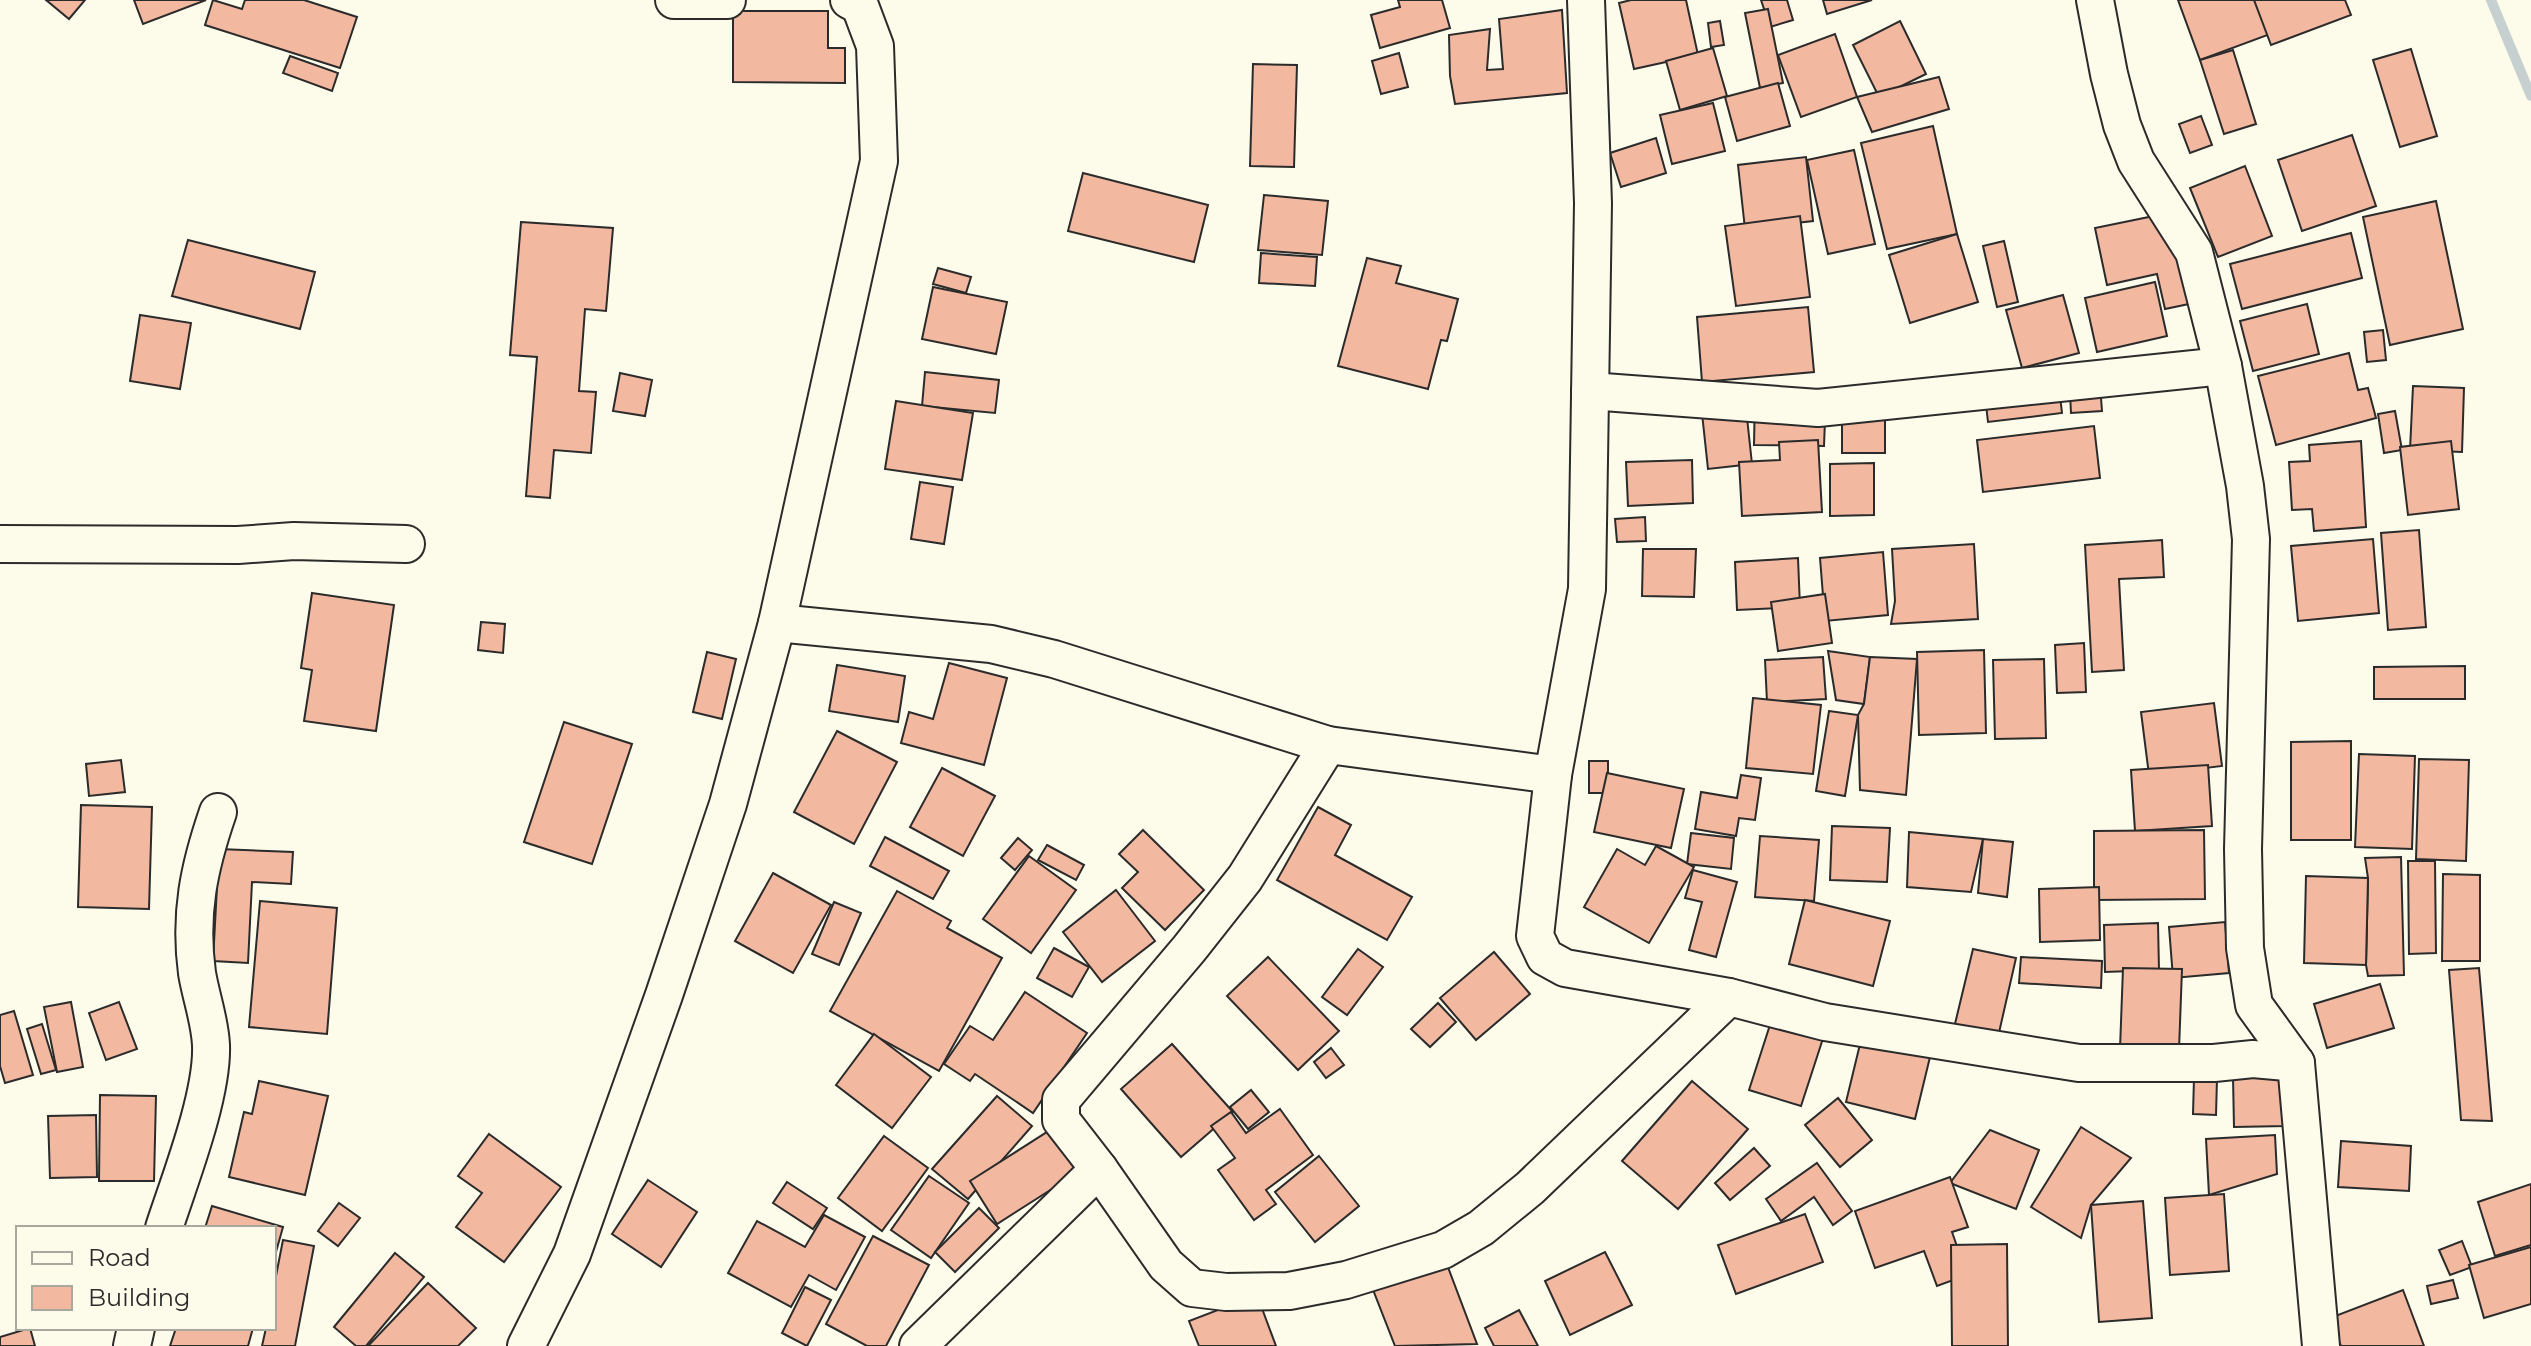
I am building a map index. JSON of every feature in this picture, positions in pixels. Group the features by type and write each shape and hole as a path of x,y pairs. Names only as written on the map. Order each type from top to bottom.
{"street":[{"path":"674,0 727,0"},
{"path":"526,1346 572,1254 659,1010 728,804 777,623 879,161 875,46 860,6 849,0"},
{"path":"1586,0 1593,203 1587,589 1553,775 1535,936 1545,957 1565,968 1729,997 1825,1022 2079,1063 2214,1063 2253,1059 2296,1063"},
{"path":"2095,0 2109,74 2122,125 2136,161 2194,252 2223,366 2245,486 2251,539 2243,849 2245,948 2254,1005 2296,1063 2321,1346"},
{"path":"1590,391 1818,408 2223,366"},
{"path":"0,544 238,545 294,541 406,544"},
{"path":"777,623 991,644 1054,659 1328,745 1553,775"},
{"path":"1328,745 1245,878 1061,1100 1061,1120 1166,1265 1192,1288 1226,1292 1289,1291 1346,1280 1443,1250 1481,1228 1530,1188 1729,997"},
{"path":"165,1226 207,1082 211,1046 197,971 194,905 202,857 218,812"},
{"path":"918,1346 1099,1169"}],"building":[{"path":"46,0 85,0 69,19"},
{"path":"134,0 206,0 143,24"},
{"path":"213,0 242,9 245,0 304,0 357,17 340,68 205,25"},
{"path":"1398,0 1442,0 1450,28 1380,48 1371,15 1400,7"},
{"path":"1631,0 1686,0 1698,55 1634,69 1619,3"},
{"path":"1761,0 1787,0 1793,20 1770,27"},
{"path":"1823,0 1872,0 1827,14"},
{"path":"2178,0 2261,0 2273,33 2200,60"},
{"path":"2254,0 2345,0 2351,15 2271,45"},
{"path":"1768,9 1783,83 1760,88 1745,13"},
{"path":"1562,10 1567,93 1455,104 1450,76 1449,35 1490,29 1487,70 1503,69 1499,19"},
{"path":"733,11 828,11 828,48 845,48 845,83 733,82"},
{"path":"1720,21 1724,45 1711,47 1708,23"},
{"path":"1900,21 1926,74 1879,97 1853,45"},
{"path":"1835,34 1857,97 1801,117 1778,55"},
{"path":"1713,48 1727,96 1680,110 1666,61"},
{"path":"2411,49 2437,136 2400,147 2373,60"},
{"path":"2233,50 2256,124 2224,134 2200,60"},
{"path":"1399,53 1408,87 1381,94 1372,61"},
{"path":"290,56 338,73 332,91 283,73"},
{"path":"1253,64 1297,65 1294,167 1250,166"},
{"path":"1939,77 1949,109 1872,132 1857,97"},
{"path":"1778,83 1790,126 1737,141 1725,97"},
{"path":"1713,103 1725,151 1672,164 1660,115"},
{"path":"2201,116 2212,145 2190,153 2179,124"},
{"path":"1933,126 1957,234 1887,249 1861,143"},
{"path":"2352,135 2376,206 2302,231 2278,160"},
{"path":"1656,138 1666,173 1621,187 1610,153"},
{"path":"1854,150 1875,244 1828,254 1807,160"},
{"path":"1806,157 1813,221 1745,229 1738,165"},
{"path":"2245,166 2272,236 2218,257 2190,188"},
{"path":"1083,173 1208,205 1194,262 1068,231"},
{"path":"1264,195 1328,201 1322,255 1258,250"},
{"path":"2436,201 2463,329 2390,345 2363,217"},
{"path":"2188,209 2208,300 2165,309 2157,274 2107,285 2095,228"},
{"path":"1800,216 1810,297 1736,306 1725,226"},
{"path":"521,222 613,228 606,311 585,309 579,391 596,392 591,453 554,450 550,498 526,496 537,357 510,355"},
{"path":"2351,233 2362,278 2242,309 2230,264"},
{"path":"1957,234 1978,302 1910,323 1889,255"},
{"path":"188,240 315,272 300,329 172,296"},
{"path":"2004,241 2018,302 1997,307 1983,246"},
{"path":"1261,253 1317,257 1315,286 1259,283"},
{"path":"1367,258 1401,266 1396,283 1458,299 1447,341 1441,340 1428,389 1338,366"},
{"path":"938,268 971,277 966,293 933,284"},
{"path":"2155,282 2167,336 2097,352 2085,298"},
{"path":"933,287 1007,302 996,354 922,339"},
{"path":"2063,295 2079,353 2022,368 2006,310"},
{"path":"2307,304 2319,354 2253,371 2240,321"},
{"path":"1808,307 1814,372 1702,382 1697,317"},
{"path":"140,315 191,323 180,389 130,381"},
{"path":"2383,330 2386,360 2367,362 2364,332"},
{"path":"2349,353 2358,390 2368,388 2376,418 2276,445 2258,376"},
{"path":"2057,371 2062,413 1988,422 1983,379"},
{"path":"2099,371 2102,411 2071,413 2069,373"},
{"path":"925,372 999,380 995,413 922,406"},
{"path":"620,373 652,380 645,416 613,411"},
{"path":"2413,386 2464,388 2462,452 2410,450"},
{"path":"1755,393 1826,394 1824,446 1754,445"},
{"path":"1745,399 1752,464 1708,469 1701,404"},
{"path":"896,401 973,413 962,480 885,469"},
{"path":"1842,401 1885,401 1885,453 1842,453"},
{"path":"2395,411 2402,450 2384,453 2378,414"},
{"path":"2094,426 2100,478 1983,492 1977,440"},
{"path":"1818,440 1822,512 1742,516 1739,462 1780,460 1779,442"},
{"path":"2361,441 2366,527 2314,531 2312,509 2292,510 2289,462 2310,461 2309,445"},
{"path":"2451,441 2459,509 2408,515 2400,447"},
{"path":"1692,460 1693,503 1628,506 1626,462"},
{"path":"1874,463 1874,515 1830,516 1830,464"},
{"path":"920,482 953,487 944,544 911,539"},
{"path":"1645,517 1646,541 1617,542 1615,519"},
{"path":"2419,530 2426,627 2388,630 2381,533"},
{"path":"2373,539 2379,613 2298,621 2291,546"},
{"path":"2162,540 2164,577 2119,579 2124,670 2092,672 2085,545"},
{"path":"1974,544 1978,619 1891,624 1895,601 1892,549"},
{"path":"1643,549 1696,549 1694,597 1642,596"},
{"path":"1883,552 1888,615 1825,621 1820,558"},
{"path":"1798,558 1800,607 1737,610 1735,562"},
{"path":"312,593 394,605 376,731 304,721 312,670 301,668"},
{"path":"1825,594 1832,643 1778,651 1771,602"},
{"path":"481,622 505,624 503,653 478,650"},
{"path":"2084,643 2086,692 2057,693 2055,645"},
{"path":"1984,650 1986,733 1919,735 1917,652"},
{"path":"1828,651 1870,657 1864,704 1836,700"},
{"path":"707,652 736,659 722,719 693,712"},
{"path":"1823,657 1826,699 1767,702 1765,660"},
{"path":"1870,657 1917,659 1906,795 1860,790 1858,715 1864,704"},
{"path":"2044,659 2046,738 1995,739 1993,660"},
{"path":"949,663 1007,678 984,765 901,743 909,712 933,719"},
{"path":"837,665 905,676 898,722 829,711"},
{"path":"2465,666 2465,699 2374,699 2374,667"},
{"path":"1753,698 1821,705 1813,774 1746,768"},
{"path":"2214,703 2222,766 2149,775 2141,712"},
{"path":"1829,711 1858,715 1845,796 1816,791"},
{"path":"564,722 632,744 592,864 524,842"},
{"path":"837,731 897,762 854,844 794,812"},
{"path":"2351,741 2351,840 2291,840 2291,742"},
{"path":"2359,754 2415,756 2412,849 2355,847"},
{"path":"2419,759 2469,760 2466,861 2416,859"},
{"path":"121,760 125,792 89,796 86,764"},
{"path":"1589,761 1608,761 1608,793 1589,793"},
{"path":"2208,765 2212,826 2135,831 2131,770"},
{"path":"942,768 995,796 963,856 910,827"},
{"path":"1607,773 1684,789 1671,848 1594,832"},
{"path":"1741,775 1761,778 1755,820 1739,818 1736,836 1695,829 1701,792 1737,798"},
{"path":"81,805 152,807 149,909 78,907"},
{"path":"1318,807 1351,825 1335,855 1412,897 1387,940 1277,880"},
{"path":"1832,826 1890,828 1887,882 1830,880"},
{"path":"1143,830 1204,890 1165,930 1122,888 1138,872 1119,854"},
{"path":"2204,830 2205,899 2094,900 2094,831"},
{"path":"1909,832 1983,839 1971,892 1907,887"},
{"path":"1691,833 1734,838 1731,869 1687,864"},
{"path":"1760,836 1819,840 1814,901 1755,897"},
{"path":"885,837 949,871 933,899 870,866"},
{"path":"1018,838 1032,850 1015,870 1001,858"},
{"path":"1983,839 2013,842 2007,897 1978,893"},
{"path":"1047,845 1084,865 1076,880 1038,860"},
{"path":"1656,846 1694,867 1649,943 1584,907 1617,849 1645,865"},
{"path":"219,849 293,852 291,884 252,882 248,963 213,961"},
{"path":"1029,856 1076,890 1031,953 983,919"},
{"path":"2401,857 2404,975 2368,976 2368,878 2365,858"},
{"path":"2408,861 2435,861 2436,953 2409,954"},
{"path":"1693,870 1737,882 1716,957 1689,950 1702,902 1685,898"},
{"path":"773,873 831,905 793,973 735,941"},
{"path":"2443,874 2480,875 2480,961 2442,961"},
{"path":"2306,876 2368,878 2366,965 2304,963"},
{"path":"2099,887 2100,940 2040,942 2039,889"},
{"path":"1116,890 1155,941 1102,982 1063,932"},
{"path":"897,891 951,921 947,928 1002,958 939,1071 830,1011"},
{"path":"1805,900 1890,921 1873,986 1789,964"},
{"path":"260,901 337,908 327,1034 249,1027"},
{"path":"834,902 861,913 839,965 812,954"},
{"path":"2225,922 2229,973 2173,978 2169,927"},
{"path":"2158,923 2159,970 2105,972 2104,925"},
{"path":"1054,948 1089,967 1072,997 1037,978"},
{"path":"1358,949 1383,967 1347,1015 1322,997"},
{"path":"1973,949 2016,958 1998,1037 1954,1028"},
{"path":"1494,952 1530,994 1476,1040 1440,998"},
{"path":"1268,957 1339,1031 1298,1070 1227,996"},
{"path":"2021,957 2102,961 2101,988 2019,983"},
{"path":"2123,968 2182,969 2179,1050 2120,1049"},
{"path":"2479,968 2492,1121 2461,1120 2449,970"},
{"path":"2380,984 2394,1028 2327,1048 2314,1004"},
{"path":"1025,992 1087,1033 1033,1113 975,1074 970,1081 944,1064 970,1026 993,1040"},
{"path":"1778,1000 1830,1017 1801,1106 1749,1090"},
{"path":"71,1002 83,1067 57,1072 44,1007"},
{"path":"119,1002 137,1049 106,1060 89,1013"},
{"path":"1438,1003 1456,1022 1430,1047 1411,1029"},
{"path":"14,1011 33,1075 5,1083 0,1066 0,1015"},
{"path":"42,1024 56,1070 41,1074 27,1029"},
{"path":"874,1034 931,1077 892,1128 836,1085"},
{"path":"1861,1040 1930,1057 1915,1119 1846,1102"},
{"path":"1172,1044 1233,1112 1181,1157 1121,1089"},
{"path":"1331,1048 1344,1065 1326,1078 1314,1062"},
{"path":"2285,1076 2286,1126 2234,1127 2233,1077"},
{"path":"2194,1078 2217,1079 2216,1115 2193,1114"},
{"path":"259,1081 328,1096 305,1195 229,1177 244,1112 252,1114"},
{"path":"1692,1081 1748,1129 1678,1209 1622,1161"},
{"path":"1251,1090 1269,1112 1248,1129 1230,1107"},
{"path":"100,1095 156,1096 154,1181 99,1181"},
{"path":"997,1096 1032,1126 968,1199 932,1169"},
{"path":"1838,1098 1872,1140 1840,1167 1805,1125"},
{"path":"1280,1109 1313,1155 1266,1190 1276,1204 1254,1220 1218,1170 1235,1158 1211,1126 1231,1112 1246,1133"},
{"path":"96,1115 97,1177 50,1178 48,1116"},
{"path":"1069,1118 1096,1161 997,1224 970,1181"},
{"path":"2081,1127 2131,1158 2091,1205 2081,1238 2031,1207"},
{"path":"1990,1130 2039,1150 2016,1209 1950,1183"},
{"path":"489,1134 561,1187 504,1262 456,1227 482,1193 458,1176"},
{"path":"2275,1135 2277,1174 2209,1195 2206,1139"},
{"path":"884,1136 928,1168 882,1231 838,1198"},
{"path":"2341,1141 2411,1146 2409,1191 2338,1187"},
{"path":"1754,1148 1770,1166 1730,1200 1715,1183"},
{"path":"1319,1156 1359,1206 1315,1242 1275,1192"},
{"path":"1817,1163 1852,1211 1833,1225 1814,1197 1781,1221 1766,1199"},
{"path":"929,1176 969,1203 931,1258 891,1230"},
{"path":"1950,1177 1968,1227 1952,1232 1967,1275 1937,1286 1924,1251 1875,1268 1855,1211"},
{"path":"648,1180 697,1212 661,1267 612,1234"},
{"path":"787,1182 827,1208 813,1229 773,1203"},
{"path":"2531,1184 2531,1245 2495,1256 2478,1202"},
{"path":"2224,1194 2229,1271 2170,1275 2165,1198"},
{"path":"2143,1201 2152,1318 2099,1322 2091,1205"},
{"path":"339,1203 360,1218 338,1246 318,1231"},
{"path":"212,1206 283,1227 276,1252 276,1226 206,1226"},
{"path":"979,1208 999,1228 955,1272 935,1252"},
{"path":"1805,1214 1823,1262 1736,1294 1718,1245"},
{"path":"824,1215 865,1237 836,1290 809,1275 791,1307 728,1273 757,1221 805,1247"},
{"path":"873,1236 929,1265 886,1346 867,1346 826,1324"},
{"path":"283,1240 314,1246 295,1346 262,1346 266,1330 276,1330 276,1276"},
{"path":"2462,1241 2472,1267 2450,1275 2439,1250"},
{"path":"2007,1244 2008,1346 1952,1346 1951,1245"},
{"path":"2531,1247 2531,1304 2484,1318 2469,1265"},
{"path":"1605,1252 1632,1305 1570,1335 1545,1281"},
{"path":"395,1253 424,1277 366,1346 356,1346 334,1327"},
{"path":"1443,1254 1477,1344 1395,1346 1370,1282"},
{"path":"2453,1280 2458,1298 2431,1304 2427,1286"},
{"path":"428,1283 476,1328 458,1346 368,1346"},
{"path":"805,1287 831,1300 807,1346 782,1333"},
{"path":"2403,1290 2424,1346 2341,1346 2330,1318"},
{"path":"1257,1295 1276,1346 1199,1346 1189,1321"},
{"path":"1519,1310 1538,1346 1494,1346 1485,1328"},
{"path":"31,1330 35,1346 0,1346 0,1337"},
{"path":"175,1330 252,1330 248,1346 170,1346"}],"waterway":[{"path":"2491,0 2531,96"}]}
